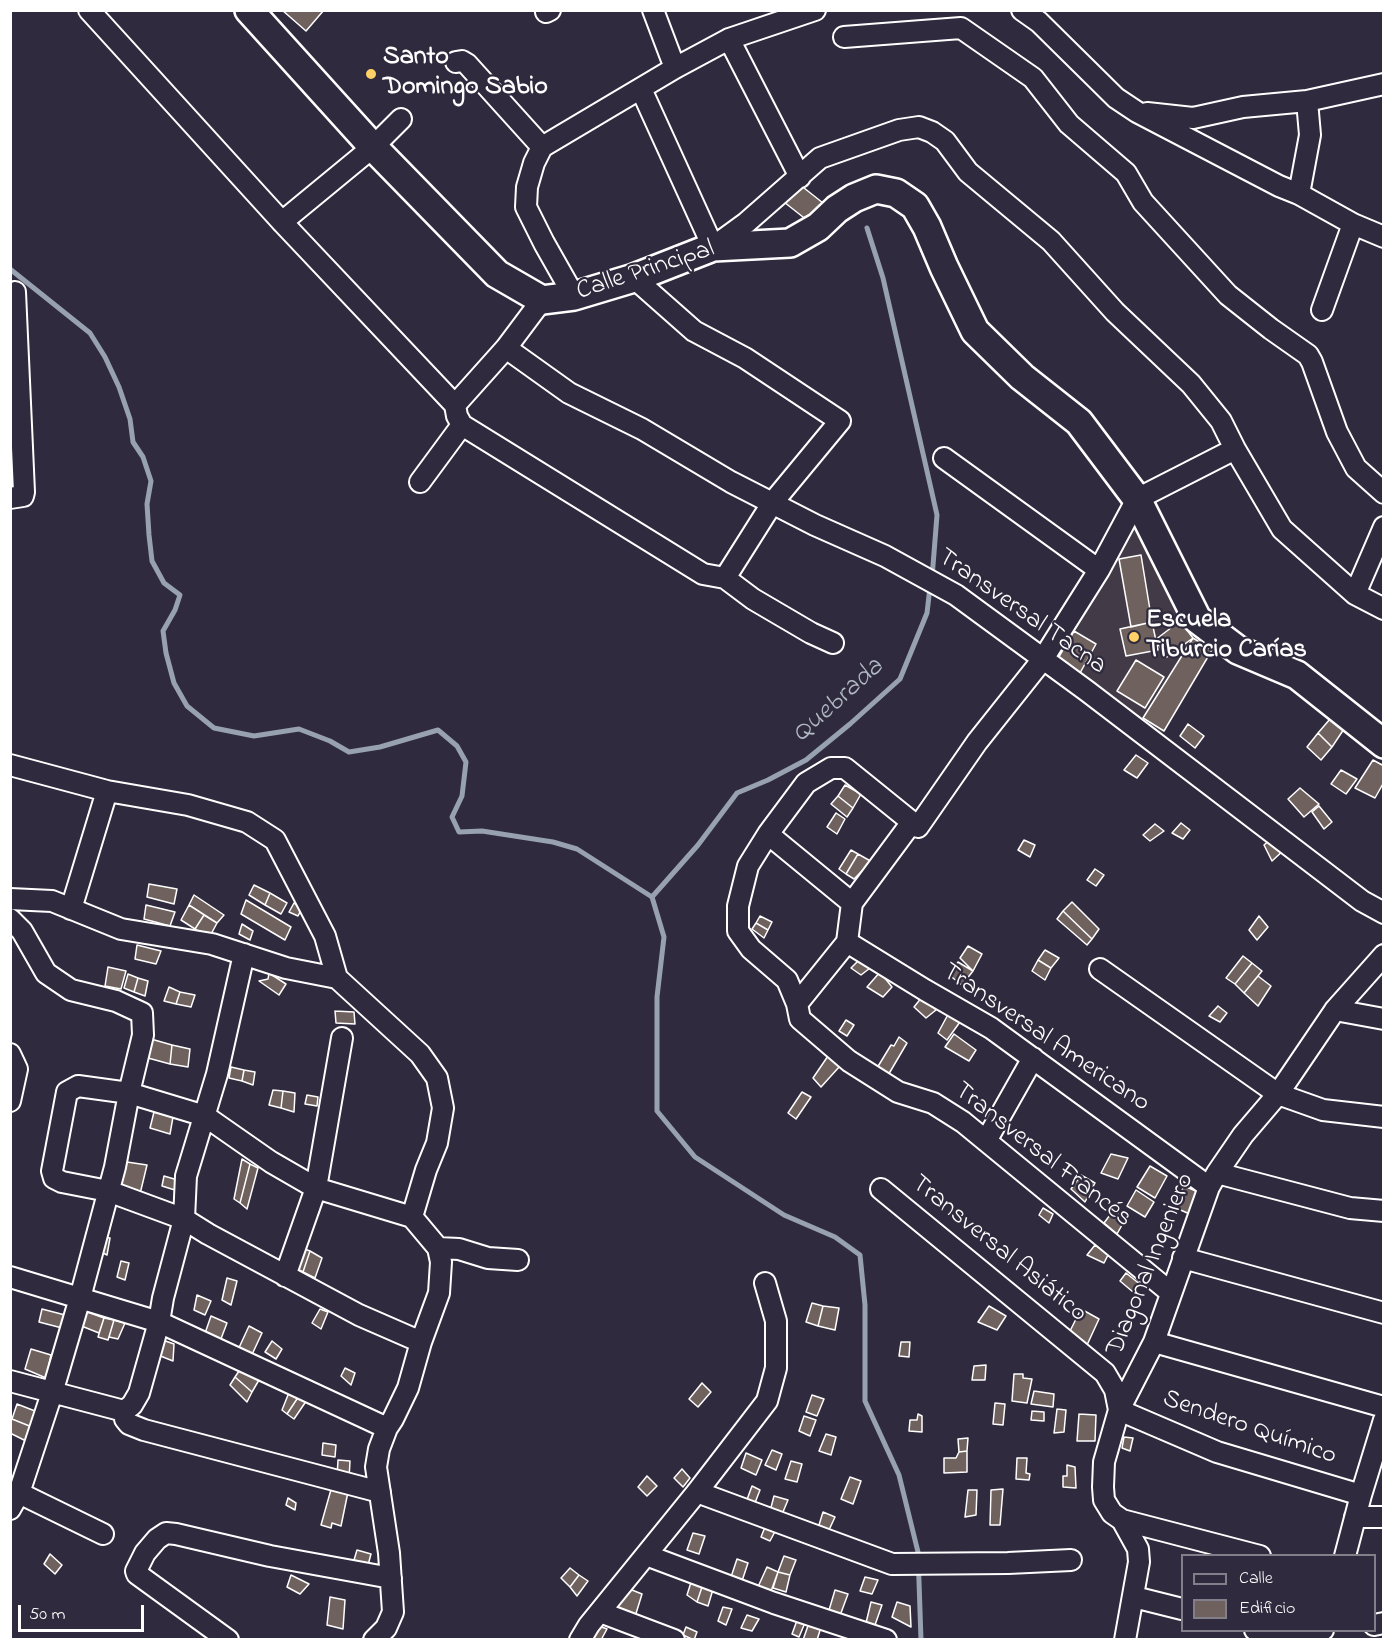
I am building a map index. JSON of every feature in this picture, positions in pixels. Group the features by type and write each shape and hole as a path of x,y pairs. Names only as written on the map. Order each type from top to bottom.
{"street":[{"path":"88,10 282,222 455,405 462,425 703,574 725,579 801,628 833,643"},
{"name":"Calle Principal","path":"249,10 373,147 497,274 542,300 574,296 634,278 713,247 790,243 818,227 854,198 876,189 896,193 915,206 975,331 1022,377 1079,422 1137,499 1197,619 1238,650 1297,675 1381,735"},
{"path":"653,10 675,68"},
{"path":"574,296 526,207 527,187 534,163 542,147 675,68 767,18 815,10"},
{"path":"1022,10 1039,22 1116,98 1137,112 1353,224 1383,237"},
{"path":"844,37 961,28 1033,78 1069,124 1126,173 1143,202 1228,295 1308,356 1337,432 1356,468 1383,493"},
{"path":"729,39 800,177"},
{"path":"456,62 462,61 467,64 542,147"},
{"path":"1137,112 1193,118 1243,107 1307,101 1383,84"},
{"path":"641,89 713,247 746,223 820,158 899,130 919,128 932,132 945,141 968,172 1052,241 1115,312 1191,384 1221,421 1282,529 1355,594 1383,609"},
{"path":"1299,194 1310,135 1307,101"},
{"path":"282,222 373,147 401,119"},
{"path":"1322,310 1353,224"},
{"path":"634,278 694,331 746,358 840,421 773,502 725,579"},
{"path":"10,498 23,496 24,492 15,292"},
{"path":"455,405 506,348 542,300"},
{"name":"Transversal Tacna","path":"506,348 569,393 642,429 731,482 815,525 885,556 956,595 1043,658 1362,901 1383,914"},
{"path":"420,482 462,425"},
{"path":"796,1004 847,942 852,903 1043,658 1099,570 1137,499 1235,449"},
{"path":"944,458 1099,570"},
{"path":"1355,594 1383,527"},
{"path":"10,765 107,791 198,808 247,822 275,840 325,936 337,978"},
{"path":"852,903 768,834 806,783 831,768 845,768 915,824"},
{"path":"71,909 107,791"},
{"name":"Transversal Francés","path":"768,834 748,866 738,906 738,931 751,949 787,980 800,1019 849,1061 898,1092 933,1103 963,1122 1170,1292"},
{"path":"10,899 52,901 121,929 212,944 286,968 337,978 420,1054 437,1078 443,1108 437,1143 412,1217"},
{"path":"10,919 22,931 46,973 71,990 116,1001 142,1013 143,1035 115,1167 52,1393 15,1501 103,1534"},
{"name":"Transversal Americano","path":"847,942 991,1028 1213,1180"},
{"path":"124,1411 132,1405 139,1393 159,1322 184,1219 186,1176 217,1074 244,954"},
{"name":"Diagonal Ingeniero","path":"1125,1640 1139,1562 1138,1549 1122,1520 1112,1513 1104,1500 1103,1487 1104,1462 1119,1410 1154,1342 1170,1292 1213,1180 1243,1135 1278,1094 1335,1010 1383,955"},
{"path":"1100,969 1278,1094 1323,1110 1383,1117"},
{"path":"1335,1010 1383,1019"},
{"path":"285,1276 316,1188 342,1038"},
{"path":"10,1054 17,1069 10,1101"},
{"path":"987,1141 1033,1058"},
{"path":"374,1640 386,1628 393,1612 389,1553 376,1467 379,1449 387,1428 408,1389 421,1342 439,1293 441,1262 438,1248 412,1217 316,1188 271,1162 205,1116 129,1093 78,1086 67,1092 52,1171 54,1178 62,1182 108,1191 184,1219 358,1315 421,1342"},
{"path":"1213,1180 1350,1208 1383,1210"},
{"name":"Transversal Asiático","path":"881,1189 1105,1373 1115,1390 1119,1410"},
{"path":"438,1248 459,1249 488,1258 519,1260"},
{"path":"1183,1258 1383,1313"},
{"path":"10,1277 159,1322 387,1428"},
{"path":"580,1640 767,1401 776,1368 776,1321 765,1282"},
{"path":"1154,1342 1383,1407"},
{"path":"10,1381 124,1411"},
{"name":"Sendero Químico","path":"1119,1410 1217,1452 1361,1496"},
{"path":"124,1411 125,1419 129,1424 144,1430 380,1492"},
{"path":"1346,1554 1383,1420"},
{"path":"697,1492 892,1564 1071,1560"},
{"path":"1355,1517 1383,1517"},
{"path":"1122,1520 1252,1554"},
{"path":"228,1640 137,1574 136,1571 146,1553 157,1539 166,1533 270,1556 391,1578"},
{"path":"646,1555 774,1603 886,1640"},
{"path":"1134,1597 1181,1609"},
{"path":"600,1612 674,1640"},
{"path":"1266,1632 1292,1637 1314,1632"}],"shaded area":[{"name":"Escuela Tiburcio Carías","path":"1133,528 1186,625 1213,650 1160,736 1056,657"}],"building":[{"path":"282,10 324,10 306,31"},
{"path":"799,184 823,203 808,221 784,202"},
{"path":"1141,555 1152,622 1131,627 1119,559"},
{"path":"1180,621 1193,638 1167,657 1155,640"},
{"path":"1152,622 1158,650 1126,656 1120,629"},
{"path":"1074,631 1096,644 1080,673 1057,660"},
{"path":"1193,638 1212,650 1164,731 1143,718"},
{"path":"1136,660 1164,677 1145,708 1117,691"},
{"path":"1330,719 1344,729 1332,747 1318,733"},
{"path":"1188,724 1204,736 1195,748 1180,736"},
{"path":"1318,733 1332,747 1321,760 1307,747"},
{"path":"1136,755 1148,763 1137,778 1124,770"},
{"path":"1373,760 1384,766 1384,782 1375,798 1355,788"},
{"path":"1341,770 1357,779 1346,794 1331,784"},
{"path":"845,785 861,794 853,808 838,796"},
{"path":"1300,788 1319,804 1304,817 1288,799"},
{"path":"838,796 853,808 847,817 831,804"},
{"path":"1319,806 1332,822 1324,829 1312,812"},
{"path":"836,813 845,819 837,834 827,827"},
{"path":"1181,823 1190,830 1183,839 1172,833"},
{"path":"1155,824 1164,831 1150,841 1143,835"},
{"path":"1272,838 1284,850 1272,861 1264,845"},
{"path":"1024,840 1035,845 1030,857 1018,850"},
{"path":"851,850 858,854 846,874 839,869"},
{"path":"858,854 874,863 868,873 862,871 854,879 846,874"},
{"path":"1095,869 1104,875 1096,886 1087,880"},
{"path":"149,884 177,889 174,904 147,897"},
{"path":"254,885 270,893 265,905 249,895"},
{"path":"270,893 287,903 281,914 265,905"},
{"path":"194,895 224,915 217,923 189,905"},
{"path":"246,900 291,927 285,940 241,914"},
{"path":"1072,902 1099,929 1092,939 1063,911"},
{"path":"294,903 302,908 298,916 289,912"},
{"path":"146,905 175,912 170,926 144,919"},
{"path":"189,905 204,915 195,929 181,920"},
{"path":"1063,911 1092,939 1087,945 1057,919"},
{"path":"204,915 217,923 209,938 195,929"},
{"path":"760,916 772,922 768,930 756,923"},
{"path":"1259,916 1268,927 1257,940 1249,930"},
{"path":"756,923 768,930 764,938 752,929"},
{"path":"242,924 253,931 250,940 239,934"},
{"path":"137,945 161,951 156,964 135,959"},
{"path":"968,946 982,954 973,971 960,958"},
{"path":"1045,950 1059,958 1051,968 1038,960"},
{"path":"864,955 874,965 861,975 851,968"},
{"path":"1243,956 1252,963 1235,984 1226,978"},
{"path":"1038,960 1051,968 1045,980 1032,971"},
{"path":"958,962 973,971 962,985 949,975"},
{"path":"1252,963 1262,971 1244,993 1235,984"},
{"path":"108,967 126,971 121,989 105,986"},
{"path":"880,972 892,987 883,997 867,987"},
{"path":"269,973 286,984 279,995 259,981 268,979"},
{"path":"128,974 138,978 134,992 124,988"},
{"path":"1258,976 1271,986 1258,1006 1244,993"},
{"path":"138,978 148,981 145,996 134,992"},
{"path":"169,987 180,992 176,1004 164,1001"},
{"path":"180,992 195,995 191,1007 176,1004"},
{"path":"926,992 936,1010 926,1018 914,1007"},
{"path":"1218,1006 1227,1013 1220,1022 1209,1016"},
{"path":"952,1007 965,1015 947,1040 938,1033"},
{"path":"335,1011 354,1012 355,1024 336,1023"},
{"path":"846,1020 854,1025 847,1036 839,1031"},
{"path":"954,1034 976,1050 969,1061 945,1047"},
{"path":"899,1037 907,1043 887,1077 877,1068 891,1045 894,1046"},
{"path":"151,1039 172,1045 170,1064 148,1058"},
{"path":"172,1045 190,1049 188,1067 170,1064"},
{"path":"828,1056 840,1066 821,1087 813,1078"},
{"path":"231,1067 244,1070 242,1081 229,1078"},
{"path":"244,1070 255,1072 253,1085 242,1081"},
{"path":"273,1090 283,1091 281,1108 269,1105"},
{"path":"283,1091 295,1093 294,1112 281,1108"},
{"path":"802,1092 811,1097 796,1119 788,1113"},
{"path":"307,1095 318,1097 317,1106 305,1104"},
{"path":"154,1112 173,1117 170,1134 150,1128"},
{"path":"1111,1154 1128,1158 1118,1179 1101,1173"},
{"path":"242,1159 250,1164 240,1203 234,1199"},
{"path":"127,1162 147,1165 140,1194 120,1190"},
{"path":"250,1164 258,1168 247,1209 240,1203"},
{"path":"1150,1166 1167,1176 1155,1198 1137,1187"},
{"path":"1081,1175 1095,1183 1085,1202 1071,1189"},
{"path":"164,1176 181,1181 178,1191 162,1186"},
{"path":"1184,1186 1203,1194 1194,1216 1174,1207"},
{"path":"1136,1190 1154,1202 1145,1217 1127,1206"},
{"path":"1043,1208 1053,1214 1049,1223 1039,1215"},
{"path":"1113,1211 1127,1216 1117,1234 1104,1223"},
{"path":"103,1237 110,1238 107,1255 99,1251"},
{"path":"1095,1245 1109,1253 1104,1263 1087,1255"},
{"path":"302,1248 310,1251 303,1272 292,1266"},
{"path":"310,1251 322,1258 315,1278 303,1272"},
{"path":"121,1261 129,1263 125,1280 117,1277"},
{"path":"1126,1273 1141,1285 1133,1292 1120,1281"},
{"path":"227,1278 237,1281 231,1305 222,1300"},
{"path":"197,1295 211,1301 205,1315 194,1310"},
{"path":"812,1303 823,1306 818,1326 806,1322"},
{"path":"823,1306 839,1308 835,1330 818,1326"},
{"path":"989,1306 1006,1316 997,1330 978,1322"},
{"path":"42,1309 65,1315 62,1328 39,1322"},
{"path":"320,1309 328,1312 321,1329 312,1323"},
{"path":"1081,1309 1099,1319 1087,1345 1070,1331"},
{"path":"82,1310 104,1318 99,1333 79,1325"},
{"path":"211,1316 227,1323 219,1344 203,1339"},
{"path":"104,1318 114,1320 108,1340 98,1337"},
{"path":"114,1320 125,1323 118,1339 109,1337"},
{"path":"249,1326 262,1333 249,1361 237,1352"},
{"path":"157,1338 174,1344 173,1361 153,1353"},
{"path":"272,1341 282,1349 276,1359 265,1352"},
{"path":"901,1342 910,1342 909,1357 899,1356"},
{"path":"31,1349 51,1355 46,1378 25,1369"},
{"path":"986,1365 985,1380 972,1380 974,1366"},
{"path":"241,1368 259,1380 252,1392 235,1377"},
{"path":"345,1368 355,1373 351,1385 341,1376"},
{"path":"1014,1374 1023,1374 1023,1378 1032,1379 1027,1403 1012,1401"},
{"path":"235,1377 252,1392 247,1402 230,1385"},
{"path":"702,1383 711,1392 698,1407 689,1399"},
{"path":"292,1385 301,1393 287,1414 282,1410"},
{"path":"1034,1391 1054,1394 1053,1407 1031,1404"},
{"path":"301,1393 309,1397 294,1419 287,1414"},
{"path":"812,1395 824,1399 817,1416 806,1412"},
{"path":"995,1403 1005,1404 1003,1425 993,1424"},
{"path":"17,1404 35,1411 32,1427 12,1419"},
{"path":"1057,1409 1066,1410 1064,1432 1054,1433"},
{"path":"1032,1411 1044,1412 1044,1421 1031,1420"},
{"path":"918,1414 922,1416 922,1432 909,1431 910,1420 917,1420"},
{"path":"1079,1414 1096,1415 1095,1441 1077,1441"},
{"path":"804,1416 816,1420 810,1436 799,1431"},
{"path":"12,1419 32,1427 28,1442 10,1433"},
{"path":"826,1434 836,1437 831,1455 819,1451"},
{"path":"1124,1437 1133,1438 1130,1451 1122,1448"},
{"path":"968,1438 967,1451 959,1452 958,1439"},
{"path":"323,1443 336,1445 335,1457 322,1455"},
{"path":"772,1450 782,1454 776,1470 765,1465"},
{"path":"967,1451 967,1472 944,1473 944,1458 956,1458 959,1452"},
{"path":"746,1453 762,1460 756,1475 741,1468"},
{"path":"1017,1458 1027,1458 1026,1473 1030,1474 1029,1480 1016,1479"},
{"path":"338,1460 350,1461 349,1479 337,1477"},
{"path":"791,1461 802,1464 797,1482 785,1479"},
{"path":"1067,1465 1075,1467 1076,1488 1063,1487 1063,1476 1067,1476"},
{"path":"682,1469 690,1478 683,1487 674,1478"},
{"path":"647,1476 657,1486 647,1496 638,1487"},
{"path":"850,1477 861,1481 853,1504 841,1499"},
{"path":"332,1486 348,1492 341,1526 332,1523 331,1528 321,1525"},
{"path":"752,1486 760,1490 753,1508 745,1505"},
{"path":"1003,1489 1000,1525 990,1525 991,1490"},
{"path":"968,1490 977,1490 976,1515 965,1517"},
{"path":"774,1496 788,1500 780,1519 769,1515"},
{"path":"288,1498 296,1503 295,1510 286,1505"},
{"path":"823,1512 835,1517 829,1530 819,1525"},
{"path":"767,1522 778,1526 770,1541 761,1537"},
{"path":"693,1533 705,1536 699,1554 687,1550"},
{"path":"357,1550 371,1554 368,1565 354,1560"},
{"path":"50,1554 62,1565 55,1574 44,1564"},
{"path":"784,1556 796,1560 790,1575 778,1572"},
{"path":"737,1559 748,1563 741,1584 730,1580"},
{"path":"767,1567 778,1572 770,1594 757,1589"},
{"path":"570,1568 579,1575 570,1587 561,1578"},
{"path":"778,1572 790,1575 786,1592 773,1588"},
{"path":"291,1575 309,1584 300,1594 287,1587"},
{"path":"579,1575 588,1581 577,1596 570,1587"},
{"path":"693,1576 703,1584 697,1602 687,1595"},
{"path":"865,1577 878,1580 872,1594 860,1591"},
{"path":"703,1584 714,1586 708,1606 697,1602"},
{"path":"627,1588 642,1594 634,1620 612,1612"},
{"path":"835,1590 848,1594 838,1621 827,1617"},
{"path":"330,1597 345,1600 343,1629 327,1625"},
{"path":"871,1602 882,1605 875,1625 866,1623"},
{"path":"897,1602 910,1606 911,1627 892,1617"},
{"path":"723,1607 732,1609 726,1625 718,1621"},
{"path":"747,1615 759,1619 752,1631 741,1628"},
{"path":"799,1615 807,1618 799,1637 792,1634"},
{"path":"810,1620 822,1624 817,1640 803,1640"},
{"path":"599,1626 607,1629 601,1640 588,1640"},
{"path":"686,1627 697,1632 694,1640 683,1635"}],"waterway":[{"name":"Quebrada","path":"867,228 883,278 937,515 932,578"},
{"path":"10,269 90,333 105,357 119,387 130,419 133,442 143,457 151,481 147,504 152,561 164,583 180,595 175,610 163,631 174,683 187,706 214,728 254,736 299,729 330,741 349,752 380,747 438,730 457,746 466,762 462,796 452,817 459,832 482,831 553,842 577,849 652,897 664,937 657,997 657,1111 695,1157 784,1215 835,1237 860,1255 865,1305 865,1401 899,1475 918,1552 921,1640"},
{"name":"Quebrada","path":"652,897 698,845 737,793 806,760 900,679 927,613 930,587"}],"place":[{"name":"Santo Domingo Sabio","path":"371,74"},
{"name":"Escuela Tiburcio Carías","path":"1134,637"}]}
